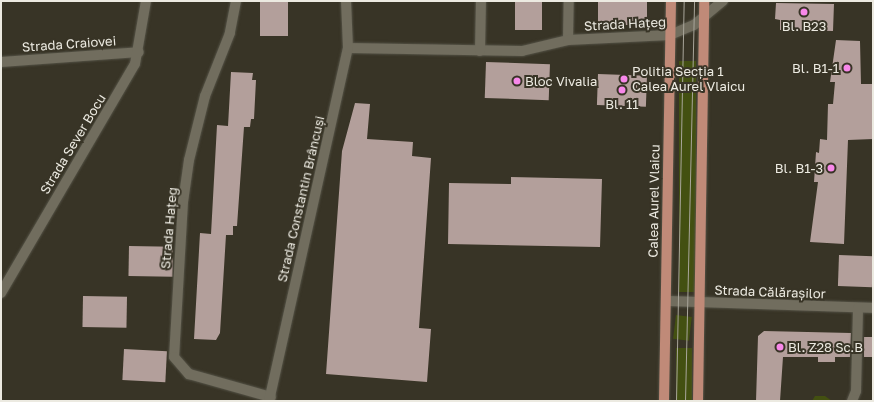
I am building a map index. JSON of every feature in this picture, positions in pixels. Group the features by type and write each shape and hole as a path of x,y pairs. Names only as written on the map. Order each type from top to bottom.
{"main road":[{"name":"Calea Aurel Vlaicu","path":"664,401 671,1"},
{"path":"698,401 704,1"}],"street":[{"name":"Strada Sever Bocu","path":"1,293 129,76 139,52 146,1"},
{"name":"Strada Hațeg","path":"236,1 230,34 205,96 189,160 183,202 174,357 189,374 270,399"},
{"name":"Strada Constantin Brâncuși","path":"270,399 348,48 346,1"},
{"path":"480,51 481,1"},
{"name":"Strada Hațeg","path":"568,40 569,1"},
{"name":"Strada Hațeg","path":"348,48 480,51 531,50 568,40 670,35 704,19 723,1"},
{"name":"Strada Craiovei","path":"1,62 139,52"},
{"name":"Strada Călărașilor","path":"666,301 873,308"},
{"path":"852,401 856,391 858,308"}],"green space":[{"path":"679,61 696,61 696,292 679,292"},
{"path":"676,315 692,317 689,341 673,339"},
{"path":"676,348 692,348 692,401 676,401"},
{"path":"815,396 825,396 832,401 812,401"}],"building":[{"path":"260,1 288,1 288,36 260,36"},
{"path":"515,1 542,1 542,30 515,30"},
{"path":"598,1 647,1 647,25 598,25"},
{"name":"Bl. B23","path":"776,3 834,4 833,31 780,30 780,20 775,19"},
{"path":"836,40 860,41 861,84 873,84 873,139 848,140 844,244 810,242 818,182 814,182 816,152 819,153 820,139 827,140 828,104 833,104 835,82 830,82"},
{"name":"Bloc Vivalia","path":"486,62 550,64 549,100 485,98"},
{"path":"231,72 253,73 252,80 256,80 254,119 251,119 250,127 244,127 237,226 233,226 233,235 226,235 220,333 216,340 194,339 200,233 211,234 217,125 228,126"},
{"name":"Bl. 11","path":"598,74 647,76 646,107 597,105"},
{"path":"355,103 370,104 367,139 413,142 412,156 431,158 419,328 431,329 427,382 326,374 342,151"},
{"path":"511,177 602,179 600,247 448,244 449,183 511,184"},
{"path":"129,246 173,247 172,277 128,276"},
{"path":"839,255 873,256 872,287 838,286"},
{"path":"83,296 127,297 126,328 82,327"},
{"path":"764,331 851,333 850,357 835,357 835,362 818,362 818,357 783,357 780,401 756,401 758,336"},
{"path":"864,337 873,337 873,357 864,357"},
{"path":"124,349 167,351 165,382 122,380"}],"tram line":[{"path":"676,401 684,1"},
{"path":"685,401 694,1"}],"place":[{"name":"Bl. B23","path":"804,12"},
{"name":"Bl. B1-1","path":"847,68"},
{"name":"Politia Secția 1 Calea Aurel Vlaicu","path":"624,79"},
{"name":"Bloc Vivalia","path":"517,81"},
{"name":"Bl. 11","path":"622,90"},
{"name":"Bl. B1-3","path":"831,168"},
{"name":"Bl. Z28 Sc.B","path":"780,347"}]}
